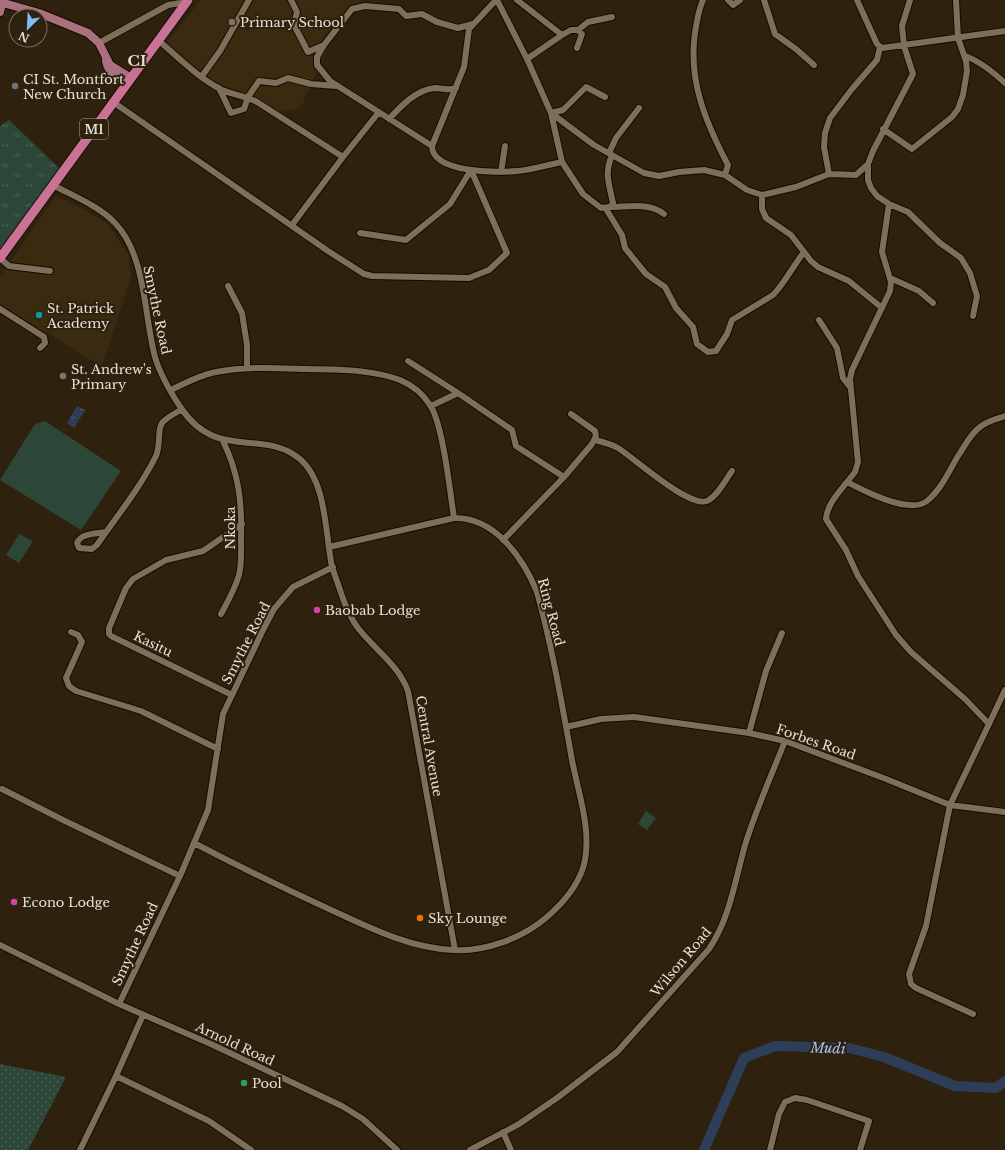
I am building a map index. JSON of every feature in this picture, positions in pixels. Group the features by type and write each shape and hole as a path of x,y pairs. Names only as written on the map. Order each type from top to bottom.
{"highway":[{"name":"M1","path":"0,258 187,1"}],"main road":[{"path":"0,12 2,2 39,13 88,33 101,47 108,69 112,76 130,81"}],"street":[{"path":"202,76 220,51 249,0"},
{"path":"291,0 297,12 294,25 308,52 324,45"},
{"path":"562,162 519,171 501,172 471,170 446,164 435,156 432,146 464,67 469,29 497,0 551,113 562,162 583,194 596,206 608,208 645,206 657,209 664,214"},
{"path":"517,0 562,35"},
{"path":"703,0 698,14 694,37 694,71 704,115 728,165 725,175"},
{"path":"728,0 733,5 740,0"},
{"path":"764,0 775,34 796,49 814,65"},
{"path":"857,0 877,44 880,47 887,49 1005,31"},
{"path":"910,0 902,26 904,46 913,74 883,129 868,164 868,180 871,188 878,196 889,204 908,212 964,263 977,296 973,316"},
{"path":"883,129 912,149 944,125 958,109 963,96 967,71 965,56 958,38 956,0"},
{"path":"101,47 168,5 187,1"},
{"path":"432,146 326,77 317,64 317,57 324,45 339,28 352,9 365,6 399,9 406,16 422,14 437,22 458,28 473,24"},
{"path":"527,60 571,30 578,30 588,22 612,17"},
{"path":"577,48 582,34 578,30"},
{"path":"158,40 219,88 248,97 343,157"},
{"path":"829,174 824,147 825,133 830,118 877,60 880,47"},
{"path":"965,56 993,72 1005,83"},
{"path":"219,88 231,113 244,109 248,97 259,81 276,83 288,78 311,84 338,86"},
{"path":"551,113 563,110 586,87 605,97"},
{"path":"389,119 418,92 433,89 450,90 456,88"},
{"path":"113,102 346,262 364,274 372,276 476,277 489,270 508,253 471,170"},
{"path":"608,208 613,203 607,167 611,154 616,138 639,108"},
{"path":"292,225 379,112"},
{"path":"551,113 594,145 644,173 653,176 704,170 725,175 747,190 762,195 796,187 829,174 856,174 868,164"},
{"path":"501,172 505,146"},
{"path":"360,233 406,240 450,204 471,170"},
{"name":"Smythe Road","path":"0,945 119,1004 180,876 208,810 223,714 270,616 285,594 302,581 332,567 321,497 313,476 303,462 295,456 270,446 223,441 200,429 182,409 156,358 136,263 123,232 106,216 52,185"},
{"path":"762,195 762,209 766,218 791,235 804,252 818,266 849,281 882,308"},
{"path":"889,204 882,252 890,278 890,291 852,370 850,387 858,462 855,472 835,497 826,514 826,519 846,550 858,576 896,635 911,652 965,699 989,724"},
{"path":"608,208 622,235 625,248 646,274 665,287 676,308 693,328 697,344 708,352 716,351 727,334 732,320 773,295 779,289 790,270 804,252"},
{"path":"0,258 9,266 50,271"},
{"path":"890,278 919,291 933,303"},
{"path":"228,286 242,313 247,345 247,367"},
{"path":"0,309 44,337 45,342 40,348"},
{"path":"819,320 837,348 843,378 850,387"},
{"path":"408,361 512,430 516,446 564,477"},
{"path":"171,390 203,375 247,367 366,372 385,375 412,386 431,406 439,429 454,518"},
{"path":"431,406 458,393"},
{"path":"106,532 79,538 77,543 79,548 92,549 97,545 106,532 143,478 155,457 160,443 160,429 162,424 182,409"},
{"path":"503,540 564,477 595,440 595,431 571,414"},
{"path":"847,482 879,497 905,504 920,504 931,497 941,484 971,436 987,422 1005,416"},
{"path":"595,440 618,448 671,488 700,502 706,501 713,497 732,470"},
{"name":"Nkoka","path":"221,614 233,593 239,574 242,524 238,477 223,441"},
{"name":"Ring Road","path":"194,843 298,895 392,936 438,949 475,949 512,939 540,923 557,908 581,874 586,845 581,802 538,592 529,572 503,540 487,527 466,518 454,518 330,547"},
{"name":"Kasitu","path":"232,695 111,636 109,634 109,628 126,588 132,579 160,562 204,551 242,524"},
{"name":"Central Avenue","path":"332,567 347,609 357,627 394,665 404,681 408,691 455,950"},
{"path":"71,632 78,635 82,642 66,678 69,686 76,690 141,711 218,749"},
{"path":"749,733 766,671 782,634"},
{"path":"973,1014 916,988 911,984 909,974 926,926 950,805 1005,690"},
{"name":"Forbes Road","path":"566,727 601,719 634,717 749,733 785,741 886,778 950,805 1005,812"},
{"name":"Wilson Road","path":"503,1132 519,1124 558,1098 617,1052 709,949 720,933 728,912 746,842 785,741"},
{"path":"2,789 180,876"},
{"name":"Arnold Road","path":"119,1004 213,1045 353,1112 397,1150"},
{"path":"80,1150 116,1076 143,1015"},
{"path":"116,1076 209,1121 251,1150"},
{"path":"770,1150 782,1108 785,1102 795,1098 807,1100 869,1121 860,1150"},
{"path":"470,1150 503,1132 511,1150"}],"shaded area":[{"path":"201,0 361,0 328,47 300,109 279,112 211,84 162,48"},
{"path":"55,197 67,200 107,223 128,254 131,277 102,367 0,304 0,276"}],"green space":[{"path":"9,120 60,169 0,251 0,126"},
{"path":"45,421 121,471 81,530 0,480 35,424"},
{"path":"19,534 33,541 19,563 6,555"},
{"path":"646,811 656,818 647,830 638,824"},
{"path":"0,1064 66,1077 28,1150 0,1150"}],"water":[{"path":"77,406 85,410 74,428 67,423"}],"waterway":[{"name":"Mudi","path":"704,1150 744,1058 775,1046 849,1048 884,1057 955,1086 996,1088 1005,1081"}],"place":[{"name":"Primary School","path":"232,22"},
{"name":"CI St. Montfort New Church","path":"15,86"},
{"name":"St. Patrick Academy","path":"39,315"},
{"name":"St. Andrew's Primary","path":"63,376"},
{"name":"Baobab Lodge","path":"317,610"},
{"name":"Econo Lodge","path":"14,902"},
{"name":"Sky Lounge","path":"420,918"},
{"name":"Pool","path":"244,1083"}],"district":[{"name":"CI","path":"137,60"}]}
